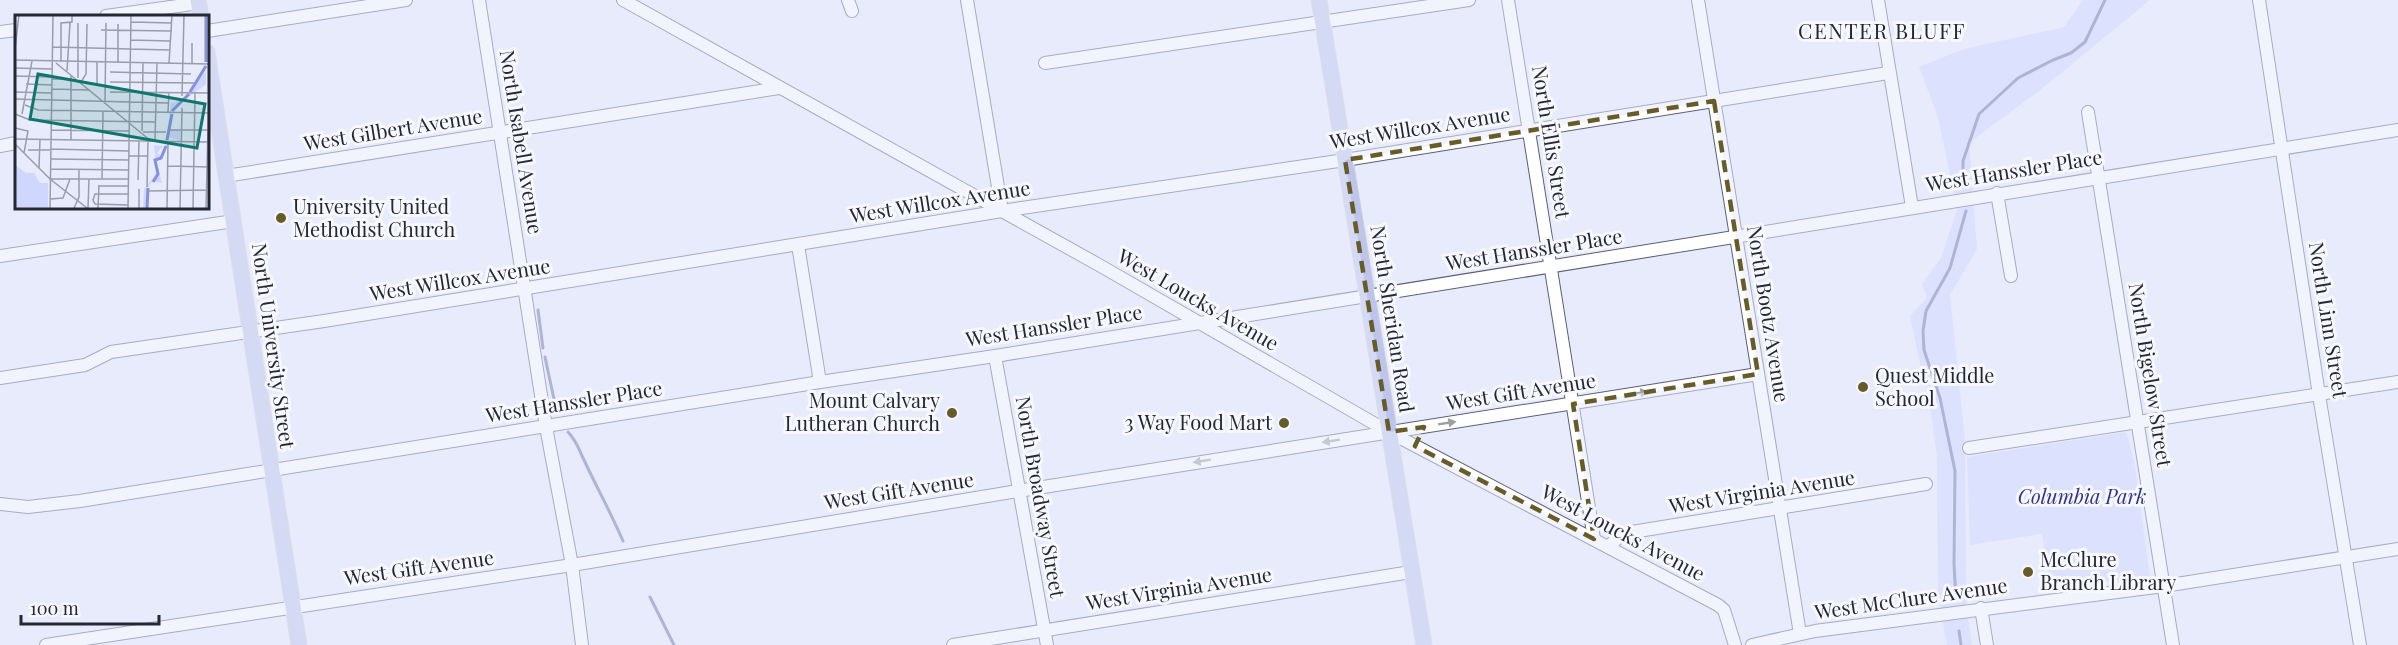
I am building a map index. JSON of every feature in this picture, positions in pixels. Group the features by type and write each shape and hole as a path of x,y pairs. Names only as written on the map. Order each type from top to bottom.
{"main road":[{"name":"North Sheridan Road","path":"1319,0 1424,645"},
{"name":"North University Street","path":"208,64 212,113 234,221 270,470 299,645"}],"street":[{"path":"208,31 406,0"},
{"name":"North Isabell Avenue","path":"479,0 546,427 572,565 582,645"},
{"name":"West Loucks Avenue","path":"623,0 1002,211 1389,432 1724,610 1735,645"},
{"path":"968,0 1002,211"},
{"path":"1046,63 1469,0"},
{"name":"North Ellis Street","path":"1508,0 1594,539"},
{"name":"North Bootz Avenue","path":"1698,0 1800,634"},
{"path":"1878,0 1888,73 1912,207"},
{"name":"North Linn Street","path":"2259,0 2319,395 2360,645"},
{"path":"115,15 199,6"},
{"path":"0,32 15,30"},
{"name":"West Willcox Avenue","path":"0,378 85,365 111,352 524,289 1002,211 1345,160 1888,73"},
{"name":"West Gilbert Avenue","path":"226,176 779,88"},
{"name":"North Bigelow Street","path":"2088,112 2173,645"},
{"name":"West Hanssler Place","path":"0,504 28,507 80,501 2398,130"},
{"path":"0,146 15,143"},
{"path":"1997,193 2011,276"},
{"path":"0,256 234,221"},
{"path":"798,245 820,382"},
{"name":"North Broadway Street","path":"995,356 1047,645"},
{"name":"West Gift Avenue","path":"46,645 572,565 1018,491 1758,374"},
{"path":"1969,448 2398,382"},
{"path":"1355,437 1362,417"},
{"path":"1415,446 1424,427"},
{"name":"West Virginia Avenue","path":"1608,547 1619,537 1632,532 1926,484"},
{"name":"West McClure Avenue","path":"1752,645 1800,634 1981,608 2164,586 2398,549"},
{"name":"West Virginia Avenue","path":"953,645 1412,572"},
{"path":"1981,608 1987,645"}],"highlighted area":[{"path":"1714,101 1758,374 1573,404 1594,539 1415,446 1424,427 1389,432 1345,160"}],"green space":[{"path":"2083,0 2150,0 2044,87 1969,143 1977,249 1950,295 1965,440 1966,601 1972,645 1947,645 1938,595 1937,456 1932,419 1910,316 1927,298 1922,284 1941,258 1957,210 1938,117 1919,67 1964,49 2064,27"},
{"name":"Columbia Park","path":"2126,432 2134,461 2150,576 2051,588 2042,534 1970,545 1967,457"}],"waterway":[{"path":"1963,184 1963,161 1979,114 2018,78 2071,53 2085,42 2105,0"},
{"path":"1956,600 1955,471 1940,398 1924,350 1923,331 1926,311 1950,268 1966,211"},
{"path":"538,310 543,348"},
{"path":"545,357 557,413"},
{"path":"568,432 578,446 623,541"},
{"path":"650,597 674,645"},
{"path":"1959,631 1961,645"}],"place":[{"name":"University United Methodist Church","path":"281,218"},
{"name":"Quest Middle School","path":"1863,387"},
{"name":"Mount Calvary Lutheran Church","path":"952,413"},
{"name":"3 Way Food Mart","path":"1284,423"},
{"name":"McClure Branch Library","path":"2028,572"}],"district":[{"name":"CENTER BLUFF","path":"1882,32"}]}
